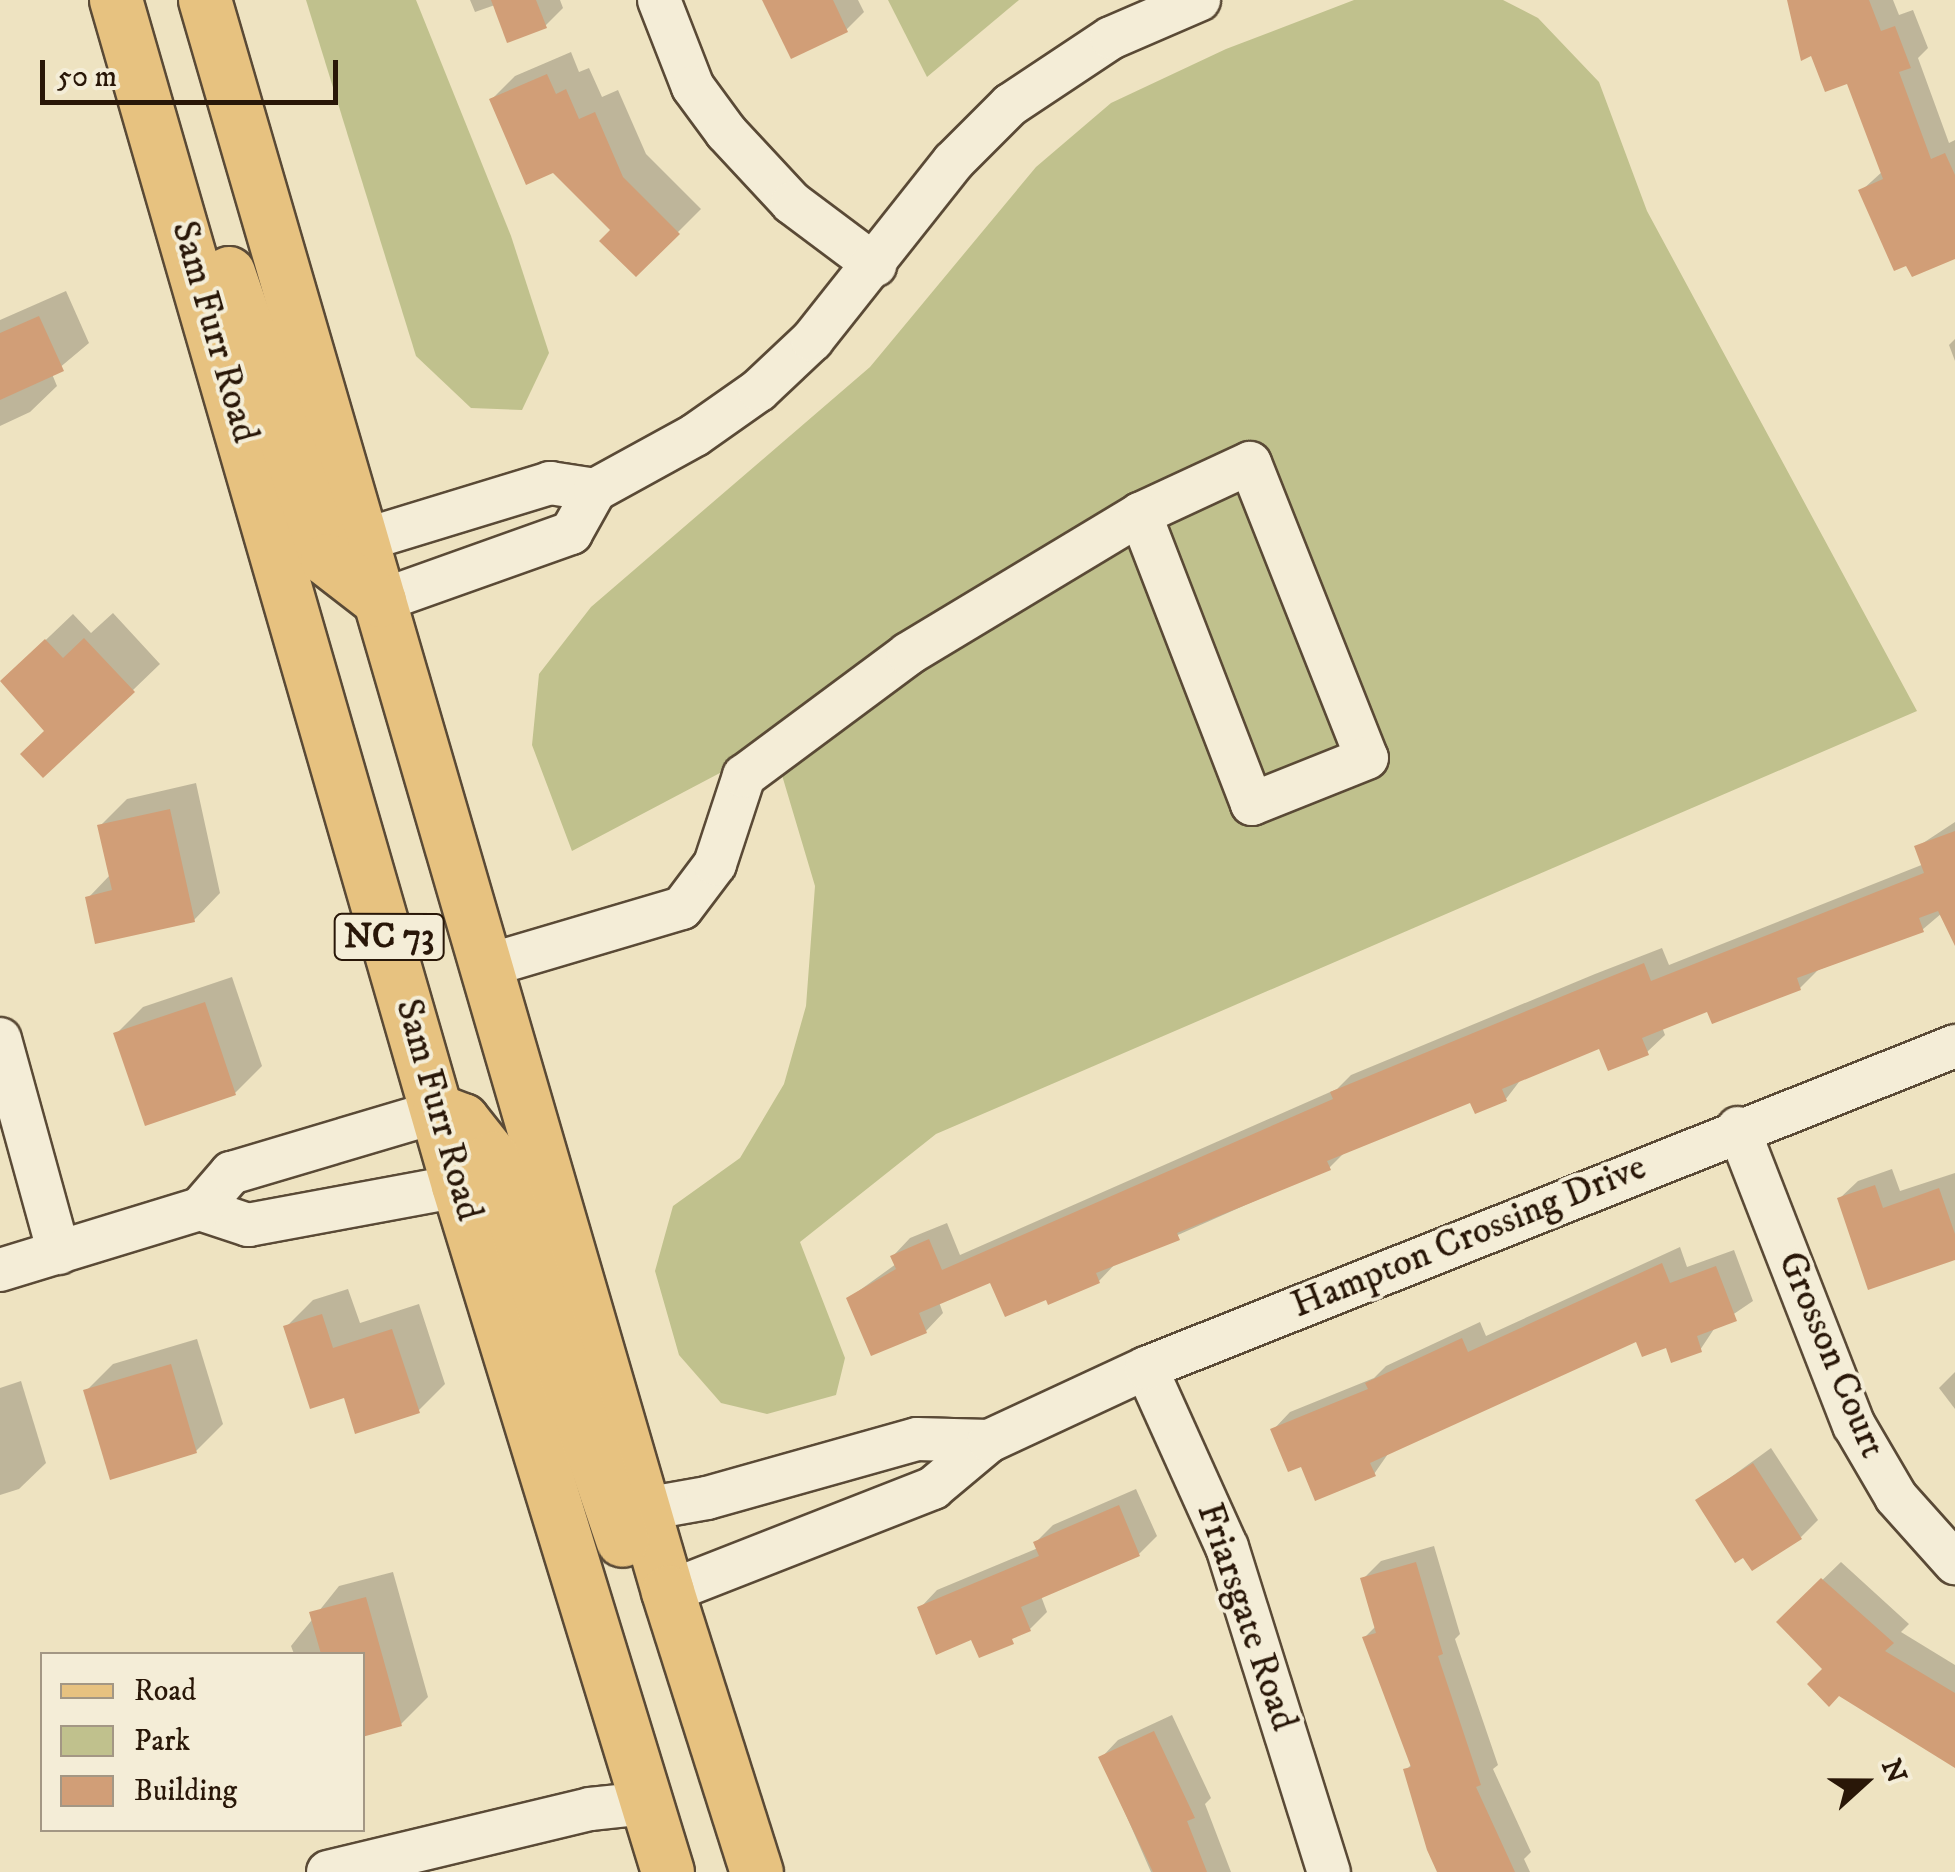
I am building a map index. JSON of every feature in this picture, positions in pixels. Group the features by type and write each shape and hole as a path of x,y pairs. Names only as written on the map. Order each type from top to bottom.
{"main road":[{"name":"Sam Furr Road","path":"116,0 458,1186 668,1872"},
{"path":"126,0 266,370 316,533 328,560 380,601"},
{"name":"NC 73","path":"205,0 668,1592 756,1872"},
{"path":"439,1111 463,1120 493,1158 595,1471 756,1872"}],"street":[{"path":"659,0 693,87 726,132 792,203 875,265"},
{"path":"380,601 571,532 595,490 695,436 759,390 875,265 954,162 1010,105 1111,38 1199,0"},
{"path":"486,966 682,908 715,864 744,776 908,654 1140,514 1250,463 1367,758 1252,804 1140,514"},
{"path":"364,540 550,483 595,490"},
{"path":"0,1039 58,1253"},
{"name":"Hampton Crossing Drive","path":"668,1592 934,1488 989,1441 1146,1368 1738,1128 1955,1046"},
{"path":"0,1270 200,1209 231,1173 439,1111"},
{"name":"Grosson Court","path":"1738,1128 1854,1424 1896,1496 1955,1564"},
{"path":"200,1209 248,1225 458,1186"},
{"name":"Friarsgate Road","path":"1146,1368 1227,1548 1329,1872"},
{"name":"Hampton Crossing Drive","path":"645,1508 707,1498 917,1440 989,1441"},
{"path":"339,1870 590,1809 646,1803"}],"green space":[{"path":"306,0 416,0 511,236 549,353 522,410 471,408 416,356"},
{"path":"888,0 1019,0 927,77"},
{"path":"1354,0 1503,0 1538,18 1599,82 1647,211 1917,711 936,1134 800,1242 845,1358 836,1395 767,1414 721,1403 679,1355 655,1271 673,1206 740,1158 784,1084 806,1006 815,886 773,745 572,851 532,745 539,674 591,607 870,367 1036,167 1111,103 1226,49"}],"building":[{"path":"491,0 536,0 547,28 507,43"},
{"path":"762,0 833,0 848,32 791,59"},
{"path":"1787,0 1869,0 1881,31 1895,26 1911,68 1899,72 1931,159 1945,153 1955,175 1955,259 1912,277 1906,266 1894,271 1858,190 1883,179 1847,84 1825,92 1811,56 1801,61"},
{"path":"547,74 556,94 566,89 579,119 595,112 623,177 680,234 636,277 599,241 610,230 553,173 526,185 489,99"},
{"path":"39,316 64,371 0,400 0,333"},
{"path":"84,638 135,692 43,778 20,754 44,731 0,681 45,639 63,658"},
{"path":"170,809 195,922 95,944 85,897 112,890 97,825"},
{"path":"1955,831 1955,946 1938,911 1919,918 1924,932 1797,978 1801,990 1712,1024 1707,1012 1642,1038 1649,1055 1608,1071 1599,1049 1502,1089 1507,1101 1475,1114 1470,1103 1327,1161 1331,1170 1177,1233 1180,1240 1096,1273 1100,1283 1048,1305 1046,1300 1005,1317 990,1283 919,1313 927,1333 871,1356 846,1298 896,1269 890,1256 929,1239 942,1270 1333,1099 1330,1092 1644,963 1651,981 1924,873 1914,846"},
{"path":"205,1002 236,1095 145,1126 113,1033"},
{"path":"1875,1185 1883,1208 1939,1188 1955,1234 1955,1260 1868,1290 1837,1198"},
{"path":"1662,1263 1670,1283 1716,1266 1737,1321 1697,1336 1702,1352 1671,1363 1666,1348 1642,1357 1636,1342 1370,1463 1376,1476 1315,1501 1301,1467 1288,1472 1270,1429 1368,1389 1365,1383 1462,1338 1468,1352"},
{"path":"322,1314 333,1348 392,1329 420,1413 355,1434 344,1398 310,1409 283,1326"},
{"path":"171,1364 197,1453 110,1480 83,1390"},
{"path":"1753,1463 1802,1539 1752,1571 1743,1558 1735,1563 1695,1500"},
{"path":"1119,1505 1140,1556 1021,1607 1031,1631 1012,1639 1014,1644 979,1658 971,1640 936,1655 917,1607 1039,1556 1033,1542"},
{"path":"1416,1562 1443,1654 1438,1656 1481,1785 1476,1787 1515,1872 1437,1872 1427,1850 1403,1769 1411,1767 1362,1637 1376,1633 1360,1578"},
{"path":"1821,1578 1894,1643 1885,1651 1955,1693 1955,1768 1839,1696 1829,1707 1807,1684 1822,1669 1776,1622"},
{"path":"366,1597 402,1726 365,1736 365,1652 320,1652 309,1612"},
{"path":"1154,1731 1195,1818 1187,1821 1207,1872 1153,1872 1098,1757"}]}
